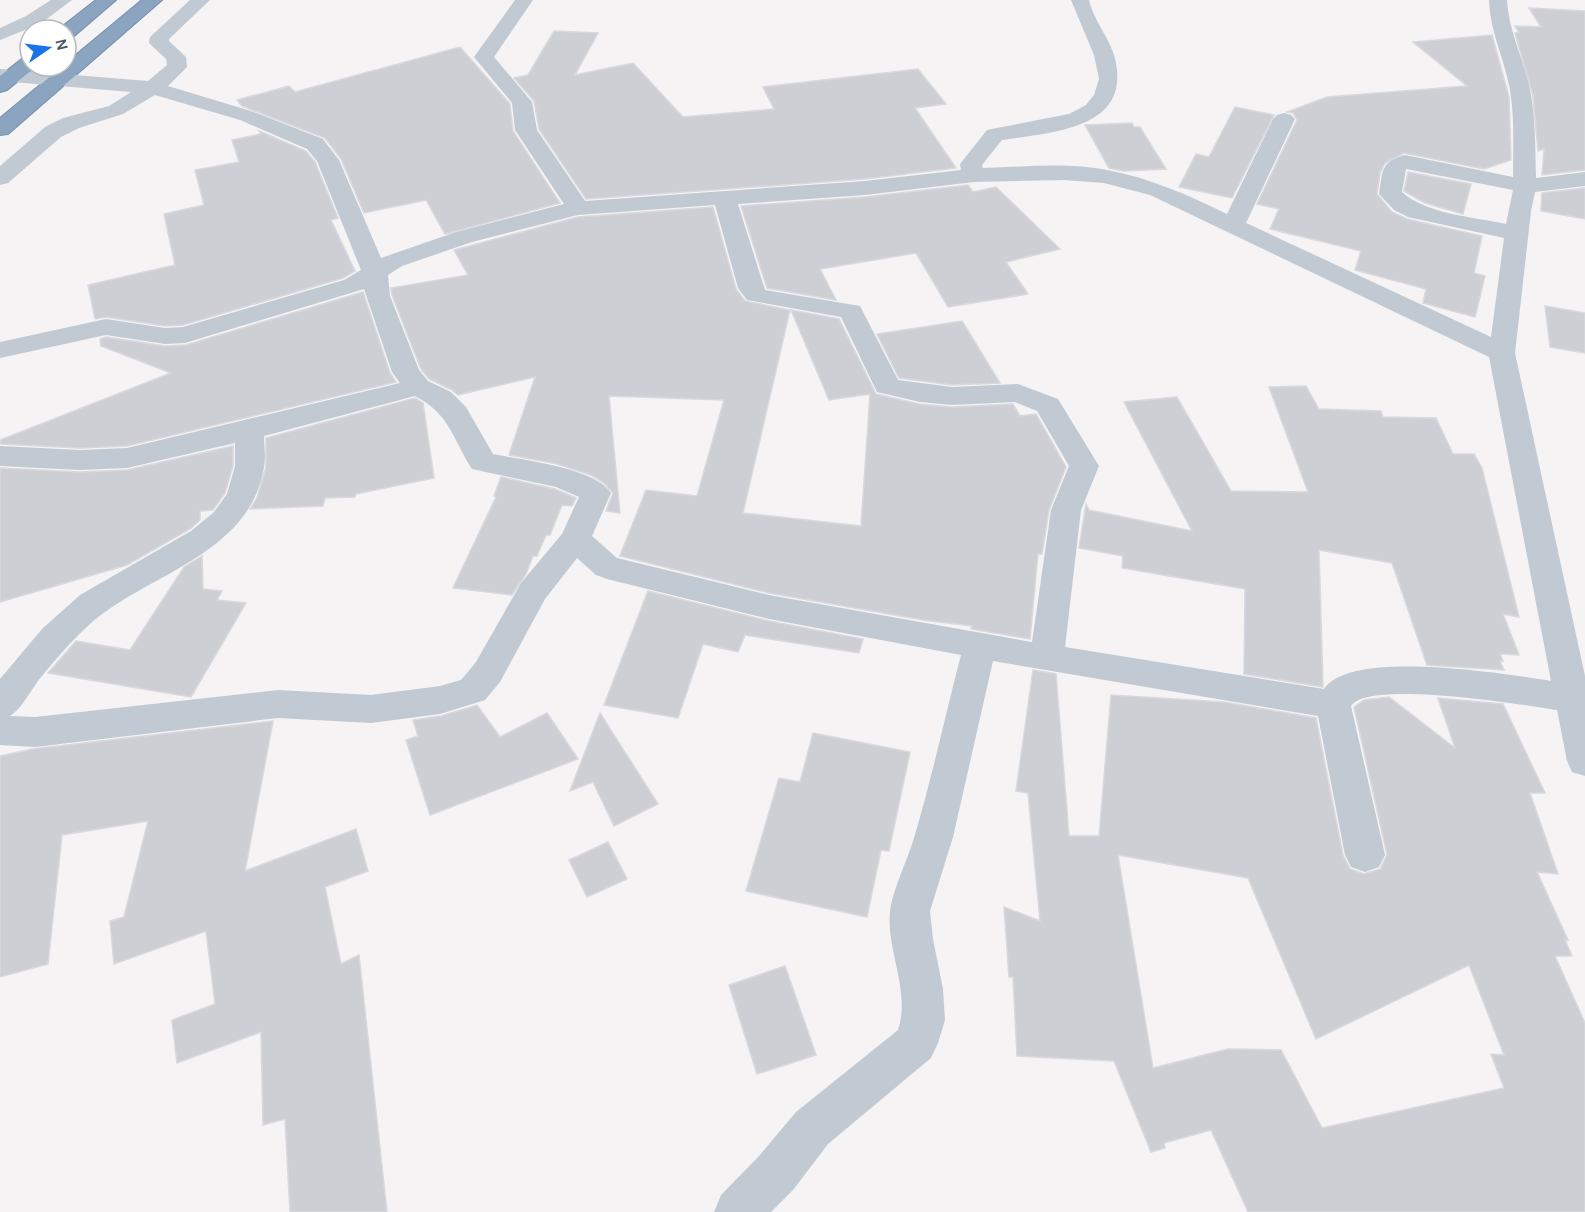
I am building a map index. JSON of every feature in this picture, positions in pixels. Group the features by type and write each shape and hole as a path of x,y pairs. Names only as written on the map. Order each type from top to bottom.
{"highway":[{"path":"78,23 107,0"},
{"path":"0,129 153,0"},
{"path":"4,79 18,70"}],"street":[{"path":"0,34 22,27 42,16 63,0"},
{"path":"0,178 53,132 71,123 116,110 153,88 177,67 176,57 159,43 160,37 201,0"},
{"path":"524,0 484,57 522,102 526,130 578,208"},
{"path":"974,175 971,164 995,135 1078,120 1091,113 1108,90 1109,71 1094,28 1081,8 1080,0"},
{"path":"1498,0 1499,22 1519,84 1525,186 1516,233 1502,353 1583,750"},
{"path":"0,730 35,732 278,704 371,709 440,700 472,690 488,672 533,591 575,539 596,493 564,478 482,462 456,413 441,398 417,387 406,372 377,296 375,273 328,160 315,144 247,116 153,88 60,79 4,79"},
{"path":"1233,226 1284,119"},
{"path":"1516,233 1416,212 1402,205 1390,194 1396,165 1405,162 1525,186 1585,179"},
{"path":"0,350 106,327 122,326 169,338 185,335 319,297 353,285 393,261 464,237 578,208 865,189 974,175 1064,173 1105,176 1158,190 1502,353"},
{"path":"724,197 751,288 756,294 767,298 851,311 888,386 920,393 952,396 1018,393 1048,405 1084,466 1066,510 1047,657"},
{"path":"0,456 80,460 127,458 249,430 417,387"},
{"path":"0,705 45,646 90,605 127,580 173,558 210,535 234,511 245,488 251,446 249,430"},
{"path":"575,539 607,567 769,607 980,646 1333,705"},
{"path":"738,1212 776,1173 812,1128 916,1043 923,1020 922,989 912,939 910,911 934,837 980,646"},
{"path":"1365,855 1333,705 1341,692 1355,684 1399,679 1507,688 1571,698"}],"building":[{"path":"1529,8 1585,11 1585,170 1542,175 1544,149 1538,151 1533,96 1515,33 1519,32 1515,26 1541,27"},
{"path":"554,31 598,33 575,75 633,63 683,117 774,109 763,87 918,69 946,104 915,108 956,168 865,179 586,199 539,129 534,101 514,78 528,75"},
{"path":"1492,35 1509,97 1511,160 1484,169 1404,153 1385,163 1380,173 1377,194 1392,212 1407,219 1482,236 1474,273 1485,276 1475,317 1423,303 1426,289 1355,270 1361,251 1270,229 1279,209 1257,204 1297,120 1293,113 1287,112 1327,97 1467,86 1413,42"},
{"path":"460,47 510,104 513,131 560,203 445,234 426,200 364,213 341,159 325,138 242,106 237,100 289,86 295,92"},
{"path":"1235,107 1274,115 1232,198 1179,187 1196,154 1209,157"},
{"path":"1132,123 1134,127 1140,127 1166,169 1124,171 1109,168 1085,125"},
{"path":"259,131 306,151 315,162 338,218 331,220 355,271 343,278 183,325 165,326 106,317 95,319 88,285 175,265 164,214 204,205 195,170 239,162 232,140 261,134"},
{"path":"1408,172 1471,184 1463,214 1425,203 1404,191"},
{"path":"968,185 973,192 996,187 1060,249 1006,262 1028,294 948,307 916,253 820,269 836,300 767,288 741,206 865,197"},
{"path":"1585,188 1585,219 1541,211 1542,193"},
{"path":"713,207 736,289 745,301 790,310 743,513 861,526 870,394 829,400 791,310 839,319 876,394 919,404 952,407 1013,404 1020,416 1036,414 1066,467 1049,510 1042,554 1038,554 1030,639 971,629 972,626 923,620 769,593 620,556 646,490 697,496 724,400 609,396 620,513 606,511 613,493 604,483 591,475 557,464 509,455 535,377 458,395 429,379 421,369 391,288 468,275 454,250 578,217"},
{"path":"363,292 390,373 396,382 127,446 80,448 0,444 0,440 171,373 101,346 100,339 106,337 165,346 186,345"},
{"path":"1545,306 1585,313 1585,353 1550,347"},
{"path":"962,321 1000,383 952,385 899,378 877,334"},
{"path":"1306,386 1319,409 1381,411 1383,417 1436,418 1453,454 1474,454 1482,468 1519,617 1503,614 1519,655 1500,654 1504,670 1427,665 1392,563 1319,550 1323,687 1244,674 1245,589 1122,568 1123,556 1079,548 1086,504 1089,510 1192,531 1124,402 1177,397 1231,491 1308,492 1269,387"},
{"path":"415,398 423,403 434,478 356,494 355,497 325,498 323,506 250,509 257,498 266,467 266,438"},
{"path":"233,446 233,466 225,493 213,510 200,511 200,520 190,529 127,565 0,602 0,468 80,472 127,470"},
{"path":"501,477 555,489 576,498 572,506 562,505 550,535 546,535 537,556 533,556 526,574 512,595 453,588 496,497 494,496"},
{"path":"202,556 203,589 222,591 217,600 246,603 191,697 48,673 76,641 130,650 184,567"},
{"path":"648,591 769,621 863,639 859,653 745,635 738,652 703,644 678,718 604,705"},
{"path":"1033,670 1056,674 1069,836 1099,836 1111,695 1224,702 1316,718 1343,855 1350,869 1364,874 1380,869 1387,855 1354,707 1364,700 1389,697 1455,748 1438,698 1503,704 1545,793 1530,793 1558,874 1537,872 1568,940 1565,940 1572,956 1555,956 1585,1023 1585,1212 1248,1212 1211,1130 1164,1143 1165,1148 1151,1152 1114,1061 1017,1056 1013,977 1009,977 1004,907 1040,921 1028,793 1016,791","holes":["1118,855 1248,878 1316,1039 1469,965 1504,1055 1491,1054 1504,1088 1322,1128 1281,1050 1228,1049 1153,1068"]},
{"path":"477,705 500,737 547,713 578,759 430,815 406,740 418,736 413,720 441,716"},
{"path":"600,713 658,804 614,826 593,782 570,791"},
{"path":"273,721 245,871 356,829 368,871 325,887 341,964 359,955 387,1212 290,1212 285,1119 263,1125 261,1032 177,1063 172,1020 215,1004 206,931 114,964 110,921 124,917 148,821 62,835 48,964 0,977 0,756 32,749"},
{"path":"813,733 910,752 889,851 881,850 867,917 746,891 779,778 800,782"},
{"path":"608,842 627,879 587,897 569,860"},
{"path":"785,966 816,1055 757,1074 729,985"}]}
